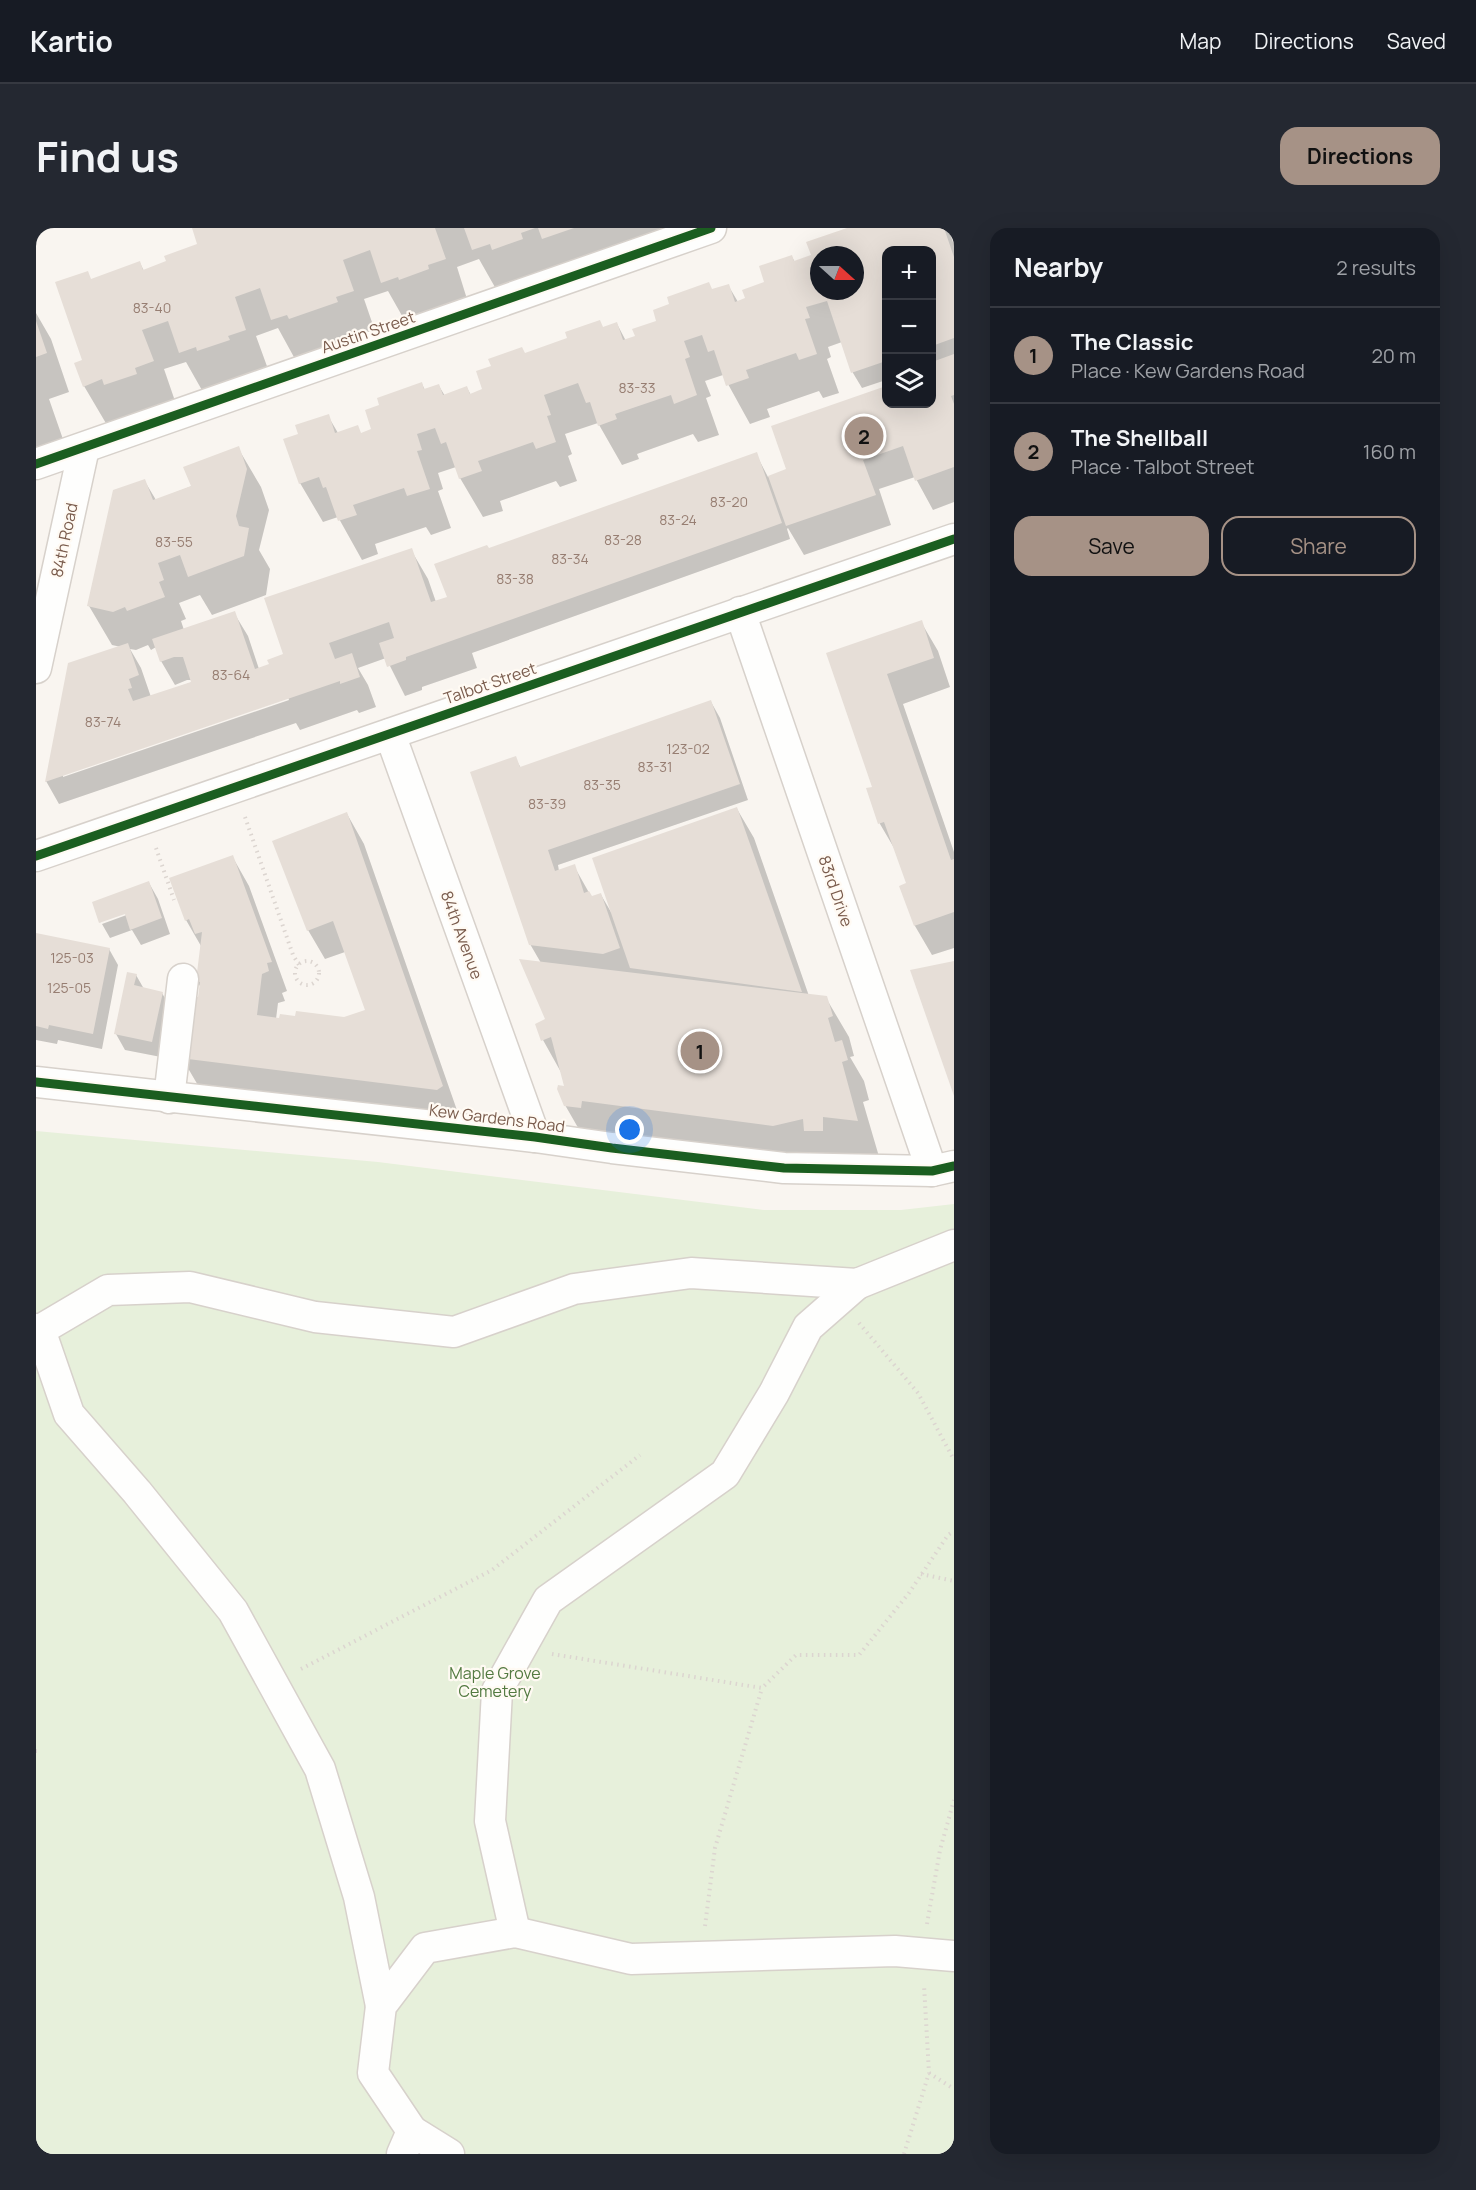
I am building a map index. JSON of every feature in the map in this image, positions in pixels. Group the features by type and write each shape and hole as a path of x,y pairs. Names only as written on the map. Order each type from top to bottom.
{"street":[{"name":"Austin Street","path":"36,464 711,228"},
{"name":"84th Road","path":"36,668 84,448"},
{"name":"Talbot Street","path":"36,856 954,538"},
{"name":"83rd Drive","path":"740,612 943,1169"},
{"name":"84th Avenue","path":"390,734 535,1137"},
{"path":"169,1098 183,979"},
{"name":"Kew Gardens Road","path":"36,1082 535,1137 784,1168 943,1169"},
{"path":"515,1932 490,1821 497,1691 548,1600 725,1474 774,1393 808,1327 848,1292 954,1245"},
{"path":"449,2154 407,2143 373,2073 381,2006 359,1897 320,1769 234,1611 137,1492 69,1414 38,1329 108,1290 190,1287 315,1317 454,1332 574,1289 691,1273 848,1292"},
{"path":"381,2006 425,1948 515,1932 632,1959 895,1951 954,1956"}],"path":[{"path":"245,816 293,955 299,965"},
{"path":"156,848 174,900"},
{"path":"306,962 316,966 319,972 314,983 307,985 297,979 296,971 299,965 306,962"},
{"path":"848,1292 918,1393 954,1460"},
{"path":"273,1684 492,1570 640,1455"},
{"path":"700,1957 715,1848 762,1688 796,1655 859,1655 909,1593 948,1535 954,1531"},
{"path":"921,1574 954,1581"},
{"path":"521,1648 762,1688"},
{"path":"929,2073 954,2089"}],"green space":[{"name":"Maple Grove Cemetery","path":"36,1131 378,1162 764,1210 901,1210 954,1204 954,2154 36,2154"}],"building":[{"path":"192,228 435,228 446,259 428,265 429,269 399,280 398,277 381,283 370,250 343,260 354,291 336,297 338,302 289,319 287,315 271,320 260,288 235,297 246,330 228,336 230,340 197,351 196,347 179,353 168,321 142,330 154,361 135,368 137,374 104,385 102,379 83,387 74,363 82,360 55,282 88,271 91,279 140,261 143,270 166,261 164,256 197,244"},
{"path":"464,228 535,228 521,233 523,239 492,250 490,244 472,250"},
{"path":"538,228 574,228 542,239"},
{"path":"847,228 944,228 954,257 954,338 936,345 936,246 882,246 882,362 851,373 827,301 806,307 810,318 805,319 817,354 799,360 796,353 746,370 749,378 726,386 714,350 708,352 702,335 684,341 690,357 685,359 697,395 674,404 671,395 615,414 617,419 598,426 590,402 586,403 578,383 544,395 551,415 547,416 556,442 536,449 533,442 478,461 482,471 459,479 446,442 441,444 435,428 417,434 422,450 417,451 430,489 407,496 404,488 353,505 357,515 338,521 326,487 323,488 319,477 299,484 283,439 298,434 295,425 329,414 335,433 358,425 361,433 371,429 365,410 379,405 377,398 422,382 424,389 439,384 443,395 467,386 470,394 482,389 476,371 491,366 488,359 522,347 525,353 567,338 565,332 600,320 603,327 617,322 623,340 635,336 632,329 656,321 653,310 669,304 667,297 709,282 712,289 729,284 735,302 745,298 742,290 764,282 759,266 792,255 794,261 810,255 810,300 864,300 864,246 810,246 810,252 806,242"},
{"path":"36,321 47,353 36,357"},
{"path":"954,354 954,395 951,396 954,404 954,467 915,481 903,446 863,460 876,495 786,526 768,476 786,469 771,426 882,387 882,408 936,408 936,361"},
{"path":"239,446 247,469 236,516 239,526 249,528 244,556 188,577 180,555 158,563 164,580 159,582 165,597 127,611 125,607 113,612 87,606 113,490 145,479 153,500 191,486 183,467"},
{"path":"757,452 782,523 406,657 406,660 387,667 379,643 394,638 389,622 329,643 335,659 352,653 360,677 340,684 340,681 45,782 68,663 128,643 139,675 129,679 132,688 128,689 133,701 191,682 183,657 174,657 160,662 152,639 235,611 255,669 269,664 267,660 283,654 264,598 412,548 431,602 447,597 434,564 487,545 489,548"},
{"path":"922,620 934,658 887,674 951,860 954,859 954,912 914,926 899,886 906,883 884,822 878,824 866,788 872,787 826,653"},
{"path":"711,700 740,784 548,850 555,871 575,864 584,893 589,891 592,896 601,893 620,948 603,954 529,945 470,772 516,756 520,767"},
{"path":"737,807 802,992 630,968 592,858"},
{"path":"347,812 443,1086 437,1090 180,1058 188,996 198,997 200,982 196,981 202,932 195,934 189,919 185,921 169,878 233,855 272,962 267,963 269,971 262,974 257,1015 279,1018 280,1014 295,1016 296,1011 344,1017 365,1010 333,921 307,931 272,841"},
{"path":"149,881 162,918 130,930 125,914 99,923 92,902"},
{"path":"36,933 110,948 93,1034 49,1025 48,1029 36,1026"},
{"path":"519,959 827,996 833,1016 828,1018 835,1042 842,1040 848,1060 842,1062 858,1121 823,1117 823,1131 804,1131 803,1119 773,1126 582,1101 581,1108 564,1106 557,1089 558,1085 564,1086 551,1037 541,1041 535,1024 545,1019"},
{"path":"954,961 954,1096 910,970"},
{"path":"127,972 137,974 134,985 163,992 152,1042 114,1034"}],"cycle path":[{"path":"36,464 711,228"},
{"path":"36,856 954,539"},
{"path":"36,1082 535,1137 784,1168 932,1171 954,1166"}],"place":[{"name":"The Shellball","path":"864,436"},
{"name":"The Classic","path":"700,1051"}]}
